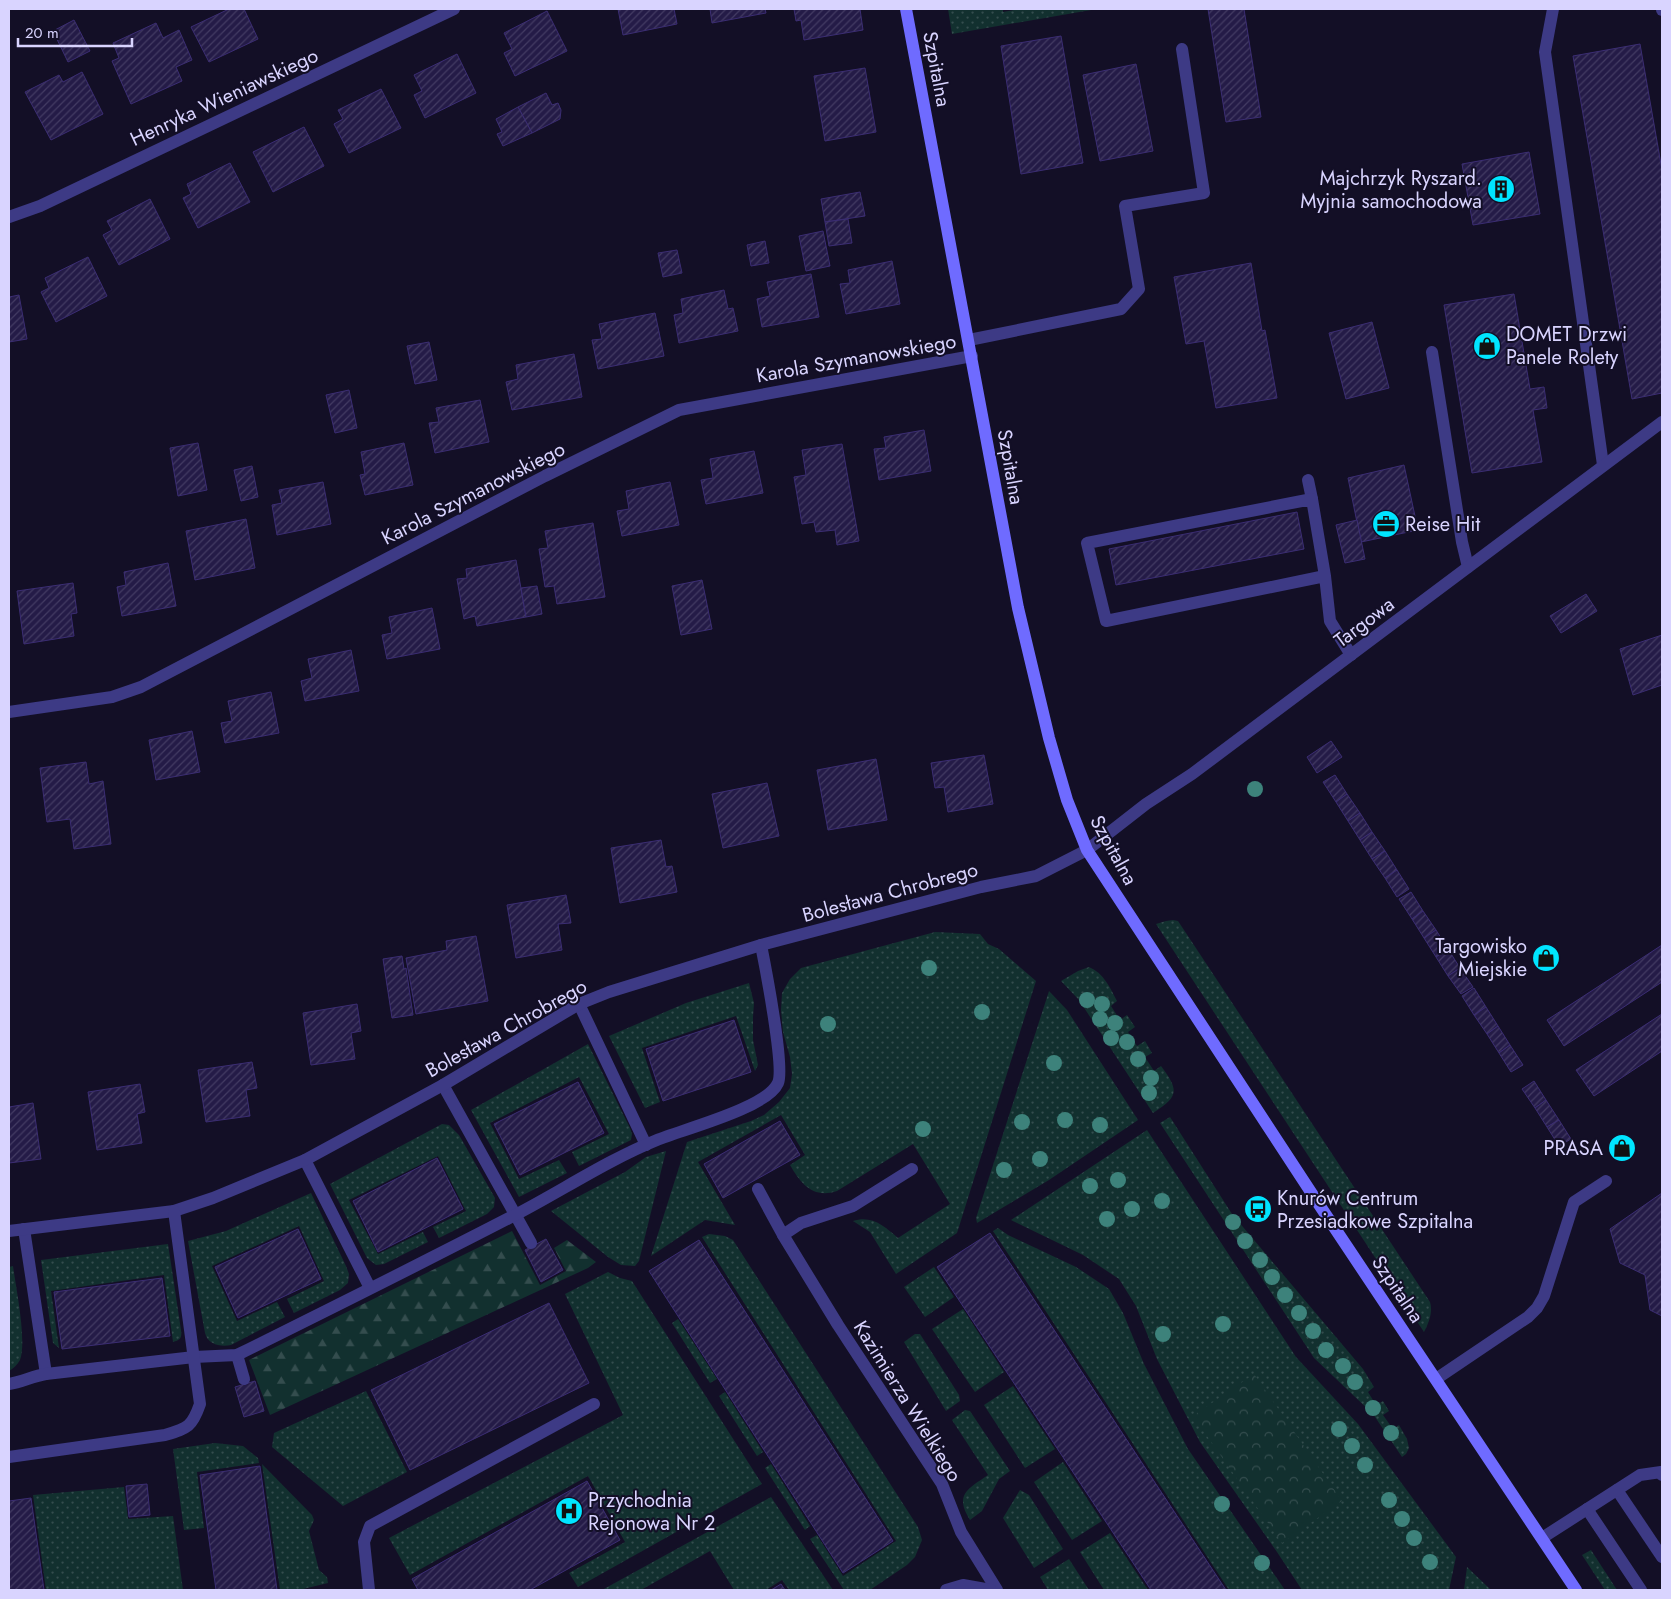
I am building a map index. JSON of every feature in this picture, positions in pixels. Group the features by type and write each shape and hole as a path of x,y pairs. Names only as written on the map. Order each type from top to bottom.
{"street":[{"name":"Henryka Wieniawskiego","path":"9,217 40,206 454,9"},
{"name":"Szpitalna","path":"906,9 1016,598 1049,738 1067,800 1087,850 1576,1590"},
{"path":"1553,9 1545,52 1603,465"},
{"path":"969,340 1121,309 1140,289 1125,206 1204,193 1182,50"},
{"path":"1432,352 1462,542 1468,567"},
{"name":"Karola Szymanowskiego","path":"9,712 112,697 141,687 536,480 679,410 972,356"},
{"name":"Targowa","path":"1087,850 1146,804 1192,774 1352,655 1662,422"},
{"path":"1308,480 1330,620 1352,655"},
{"path":"1312,499 1087,543 1106,621 1324,576"},
{"name":"Bolesława Chrobrego","path":"9,1231 174,1211 214,1198 305,1160 443,1085 579,1004 609,992 761,944 981,887 1036,876 1087,850"},
{"path":"9,1384 46,1374 194,1357 236,1355 516,1214 646,1145 736,1112 766,1097 778,1082 780,1063 767,972 761,944"},
{"path":"579,1004 646,1145"},
{"path":"443,1085 531,1243"},
{"path":"305,1160 370,1288"},
{"path":"782,1234 801,1223 852,1206 912,1169"},
{"path":"1436,1379 1528,1317 1537,1308 1544,1296 1574,1202 1606,1181"},
{"name":"Kazimierza Wielkiego","path":"758,1189 782,1234 838,1325 942,1484 961,1532 997,1590"},
{"path":"9,1458 165,1435 182,1430 194,1421 200,1404 174,1211"},
{"path":"24,1229 46,1374"},
{"path":"236,1355 244,1379"},
{"path":"369,1590 364,1542 370,1526 594,1404"},
{"path":"1542,1538 1640,1475 1661,1472 1662,1475"},
{"path":"1618,1490 1662,1557"},
{"path":"1587,1509 1641,1590"},
{"path":"946,1590 963,1585 991,1590"}],"green space":[{"path":"948,9 1003,9 1003,12 1020,9 1097,9 952,34"},
{"path":"1173,920 1178,921 1430,1302 1430,1317 1424,1332 1156,924"},
{"path":"935,932 980,934 988,944 999,949 1036,981 957,1233 896,1274 870,1232 853,1221 866,1219 872,1221 883,1226 898,1238 950,1204 913,1144 837,1191 821,1193 803,1184 790,1165 805,1155 781,1115 698,1162 735,1225 705,1220 651,1256 687,1142 764,1115 779,1102 790,1088 792,1074 790,1057 783,1032 781,1010 782,993 790,979 801,968"},
{"path":"1089,967 1099,973 1109,986 1117,1001 1111,1006 1120,1020 1127,1015 1135,1027 1128,1032 1137,1046 1145,1041 1152,1053 1145,1057 1154,1071 1161,1066 1171,1082 1174,1093 1172,1098 1153,1113 1079,1000 1061,981"},
{"path":"749,983 754,1003 753,1040 758,1065 755,1071 736,1016 642,1048 660,1102 645,1108 609,1036 686,1003"},
{"path":"1049,991 1067,1010 1138,1120 1049,1180 977,1223 976,1218"},
{"path":"588,1044 630,1128 631,1140 579,1166 572,1152 609,1134 579,1077 490,1123 519,1179 559,1160 567,1173 519,1197 471,1110"},
{"path":"1170,1117 1232,1214 1363,1369 1374,1387 1368,1392 1376,1405 1383,1401 1389,1411 1383,1415 1393,1429 1399,1425 1407,1439 1409,1448 1402,1457 1373,1414 1314,1358 1160,1123"},
{"path":"442,1124 449,1125 459,1135 495,1198 494,1207 487,1214 439,1238 433,1227 466,1211 438,1156 349,1200 378,1254 423,1232 428,1242 384,1264 376,1265 367,1258 330,1184"},
{"path":"1147,1130 1296,1357 1358,1424 1456,1557 1449,1590 1302,1590 1200,1442 1157,1359 1136,1306 1119,1279 1083,1255 1011,1220"},
{"path":"666,1151 639,1261 635,1266 621,1265 608,1257 551,1211 625,1172 646,1157"},
{"path":"311,1193 346,1266 349,1274 348,1283 340,1290 294,1313 287,1299 324,1281 299,1226 212,1266 237,1321 277,1302 285,1317 231,1345 223,1346 212,1343 205,1333 188,1241 226,1231"},
{"path":"998,1228 1008,1235 1076,1267 1109,1289 1123,1313 1144,1364 1188,1449 1285,1590 1229,1590 993,1231"},
{"path":"512,1231 540,1285 566,1271 554,1248 567,1240 596,1262 588,1268 270,1415 249,1360"},
{"path":"709,1234 725,1236 733,1240 918,1527 922,1540 915,1557 907,1565 870,1590 844,1590 810,1539 817,1535 843,1576 896,1541 702,1237"},
{"path":"168,1244 181,1330 179,1339 173,1342 164,1275 51,1291 59,1348 53,1343 41,1260"},
{"path":"13,1266 20,1314 22,1351 20,1360 9,1371 9,1267"},
{"path":"934,1267 954,1297 925,1317 904,1287"},
{"path":"608,1272 632,1281 762,1484 578,1587 569,1573 625,1542 588,1476 410,1575 389,1538 623,1415 565,1294"},
{"path":"963,1309 1004,1372 975,1392 932,1329"},
{"path":"678,1319 717,1379 710,1383 672,1323"},
{"path":"915,1334 920,1334 959,1395 960,1401 946,1411 904,1342"},
{"path":"1254,1374 1342,1501 1282,1543 1193,1416"},
{"path":"1013,1386 1055,1449 1025,1468 984,1405"},
{"path":"366,1391 407,1472 343,1506 272,1447 274,1433"},
{"path":"725,1392 763,1452 757,1456 719,1396"},
{"path":"965,1410 970,1411 1010,1471 999,1479 982,1511 970,1520 965,1511 963,1498 974,1484 988,1475 952,1420"},
{"path":"215,1443 243,1446 258,1458 259,1463 197,1472 204,1528 184,1530 173,1449"},
{"path":"1063,1462 1102,1521 1072,1540 1034,1482"},
{"path":"262,1464 312,1515 314,1520 309,1531 319,1570 327,1577 328,1583 304,1590 280,1590"},
{"path":"771,1464 810,1526 805,1530 765,1468"},
{"path":"124,1487 128,1519 173,1516 183,1590 46,1590 33,1495"},
{"path":"1020,1490 1029,1495 1063,1549 1034,1568 1003,1518"},
{"path":"771,1497 833,1590 789,1590 782,1580 766,1590 734,1590 710,1551 641,1590 602,1590"},
{"path":"1110,1533 1148,1590 1104,1590 1080,1552"},
{"path":"1591,1550 1617,1590 1605,1590 1582,1555"},
{"path":"1069,1559 1089,1590 1048,1590 1040,1577"},
{"path":"1467,1567 1491,1590 1464,1590"}],"building":[{"path":"229,9 244,9 258,39 209,62 191,27"},
{"path":"618,9 674,9 677,24 623,35"},
{"path":"710,9 765,9 766,13 712,23"},
{"path":"794,9 860,9 863,30 804,40 801,20 796,21"},
{"path":"1208,9 1244,9 1261,117 1226,122"},
{"path":"547,11 567,51 515,76 504,53 512,49 504,33"},
{"path":"74,20 90,51 68,62 53,31"},
{"path":"156,23 163,38 179,30 192,60 176,67 182,81 131,104 112,61 119,58 113,43"},
{"path":"1061,36 1083,163 1021,174 1001,46"},
{"path":"1640,44 1662,170 1662,393 1632,399 1573,56"},
{"path":"457,54 476,93 425,118 414,95 422,91 414,75"},
{"path":"1136,64 1153,151 1100,161 1083,75"},
{"path":"865,68 876,132 825,141 814,76"},
{"path":"82,72 103,114 51,140 25,92 59,75 63,82"},
{"path":"381,89 401,128 349,153 334,124 343,119 338,110"},
{"path":"546,93 552,105 558,103 561,110 560,119 532,133 518,107"},
{"path":"518,107 532,133 503,146 497,134 502,132 496,119"},
{"path":"304,127 324,166 273,192 253,152"},
{"name":"Majchrzyk Ryszard. Myjnia samochodowa","path":"1529,152 1540,214 1473,225 1462,164"},
{"path":"230,163 250,202 198,228 183,198 191,194 187,184"},
{"path":"860,192 865,216 825,222 821,199"},
{"path":"150,199 170,239 119,265 103,235 112,230 107,221"},
{"path":"848,219 852,243 829,246 825,222"},
{"path":"823,231 830,266 806,271 799,236"},
{"path":"765,241 769,263 751,266 747,245"},
{"path":"677,250 682,273 663,277 658,253"},
{"path":"88,257 107,296 56,322 41,292 49,288 45,278"},
{"path":"892,261 900,304 846,314 840,284 850,283 848,270"},
{"path":"1251,263 1262,331 1265,330 1277,398 1216,408 1204,341 1186,344 1174,277"},
{"path":"811,274 819,317 762,327 757,299 770,296 767,282"},
{"path":"724,290 728,309 733,308 738,331 679,343 674,315 683,313 681,299"},
{"name":"DOMET Drzwi Panele Rolety","path":"1514,294 1530,389 1544,387 1547,408 1533,410 1542,462 1472,473 1444,305"},
{"path":"19,295 27,339 9,342 9,297"},
{"path":"655,313 664,356 598,369 592,340 602,339 599,324"},
{"path":"1372,322 1389,388 1346,399 1329,333"},
{"path":"429,342 437,380 415,384 407,346"},
{"path":"574,354 582,397 512,410 506,382 518,379 516,365"},
{"path":"349,390 357,428 335,433 326,395"},
{"path":"480,400 489,442 435,453 429,423 439,422 436,408"},
{"path":"924,430 931,471 879,480 874,449 886,448 884,437"},
{"path":"198,443 207,490 178,496 170,448"},
{"path":"404,443 413,485 365,495 360,475 365,474 361,452"},
{"path":"842,444 859,541 837,545 835,530 816,532 814,522 802,524 794,477 806,475 802,450"},
{"path":"754,451 763,493 706,504 701,480 713,478 710,459"},
{"path":"1404,465 1418,530 1361,542 1348,478"},
{"path":"252,466 258,497 241,501 234,470"},
{"path":"323,482 331,524 277,535 272,505 282,503 279,490"},
{"path":"670,482 679,525 622,536 617,511 629,509 626,491"},
{"path":"1297,512 1304,549 1116,585 1109,549"},
{"path":"246,519 255,568 195,580 186,531"},
{"path":"1357,520 1365,559 1345,563 1336,525"},
{"path":"593,523 605,597 557,604 554,586 545,587 539,549 548,548 545,531"},
{"path":"516,560 526,617 477,626 475,616 464,619 457,579 467,578 466,569"},
{"path":"168,563 176,606 122,616 117,587 126,585 124,572"},
{"path":"702,580 712,629 681,635 672,586"},
{"path":"73,583 77,613 71,614 74,636 24,644 17,591"},
{"path":"537,586 542,614 526,617 521,588"},
{"path":"1586,594 1597,611 1561,633 1550,616"},
{"path":"432,608 440,649 387,659 382,635 392,633 389,617"},
{"path":"1662,635 1662,685 1633,695 1620,649"},
{"path":"351,650 359,691 305,701 301,681 312,678 308,659"},
{"path":"271,692 279,733 225,743 221,723 232,721 228,701"},
{"path":"192,731 200,772 156,780 149,740"},
{"path":"1331,741 1342,757 1317,773 1307,757"},
{"path":"984,755 993,804 948,812 944,787 935,788 931,763"},
{"path":"876,759 887,820 828,830 817,770"},
{"path":"86,762 89,784 103,781 111,844 74,849 70,819 47,822 40,768"},
{"path":"1335,775 1347,794 1336,802 1323,782"},
{"path":"767,783 779,836 723,848 712,794"},
{"path":"1347,794 1360,813 1348,821 1336,802"},
{"path":"1360,813 1372,832 1360,840 1348,821"},
{"path":"1372,832 1385,851 1372,859 1360,840"},
{"path":"661,840 666,867 672,866 677,892 620,903 611,848"},
{"path":"1385,851 1397,870 1385,878 1372,859"},
{"path":"1397,870 1409,889 1397,897 1385,878"},
{"path":"1411,892 1423,911 1412,919 1399,899"},
{"path":"566,895 571,923 558,924 562,950 516,958 507,905"},
{"path":"1423,911 1436,930 1424,938 1412,919"},
{"path":"1436,930 1448,949 1436,957 1424,938"},
{"path":"476,936 488,1001 416,1014 406,958 447,950 446,941"},
{"path":"1662,945 1662,982 1564,1046 1547,1020"},
{"path":"1448,949 1460,968 1448,976 1436,957"},
{"path":"402,956 404,969 406,968 413,1015 392,1018 383,959"},
{"path":"1460,968 1473,987 1461,994 1448,976"},
{"path":"1474,988 1486,1007 1474,1015 1462,996"},
{"path":"357,1004 361,1031 351,1033 355,1059 311,1065 303,1013"},
{"path":"1486,1007 1498,1026 1487,1034 1474,1015"},
{"path":"1662,1014 1662,1051 1594,1096 1576,1070"},
{"path":"734,1020 751,1072 663,1101 646,1049"},
{"path":"1498,1026 1510,1045 1499,1053 1487,1034"},
{"path":"1510,1045 1523,1065 1511,1072 1499,1053"},
{"path":"252,1062 257,1088 246,1090 250,1116 206,1122 198,1070"},
{"path":"1534,1081 1546,1100 1535,1108 1522,1089"},
{"path":"578,1082 604,1133 520,1175 494,1124"},
{"path":"140,1084 145,1112 137,1114 142,1143 97,1150 88,1092"},
{"path":"1546,1100 1559,1120 1547,1127 1535,1108"},
{"path":"33,1103 41,1159 9,1163 9,1107"},
{"path":"1559,1120 1571,1139 1559,1146 1547,1127"},
{"path":"780,1121 800,1155 723,1198 704,1164"},
{"path":"437,1158 463,1209 378,1252 353,1201"},
{"path":"1662,1193 1662,1316 1650,1310 1645,1275 1620,1263 1610,1229"},
{"path":"298,1229 321,1279 238,1318 215,1267"},
{"path":"990,1233 1226,1590 1151,1590 937,1267"},
{"path":"546,1239 563,1270 541,1282 525,1250"},
{"path":"699,1240 893,1541 843,1573 649,1271"},
{"path":"162,1278 170,1336 62,1349 54,1292"},
{"path":"549,1303 589,1383 410,1470 371,1390"},
{"path":"255,1381 264,1411 244,1417 235,1387"},
{"path":"260,1466 277,1590 216,1590 200,1475"},
{"name":"Przychodnia Rejonowa Nr 2","path":"587,1481 620,1540 530,1590 418,1590 412,1579"},
{"path":"147,1484 150,1515 129,1517 126,1486"},
{"path":"31,1498 44,1590 9,1590 9,1501"},
{"path":"781,1584 785,1590 771,1590"}],"place":[{"name":"Majchrzyk Ryszard. Myjnia samochodowa","path":"1501,189"},
{"name":"DOMET Drzwi Panele Rolety","path":"1487,346"},
{"name":"Reise Hit","path":"1386,524"},
{"name":"Targowisko Miejskie","path":"1546,958"},
{"name":"PRASA","path":"1622,1148"},
{"name":"Knurów Centrum Przesiadkowe Szpitalna","path":"1258,1209"},
{"name":"Przychodnia Rejonowa Nr 2","path":"569,1511"}]}
